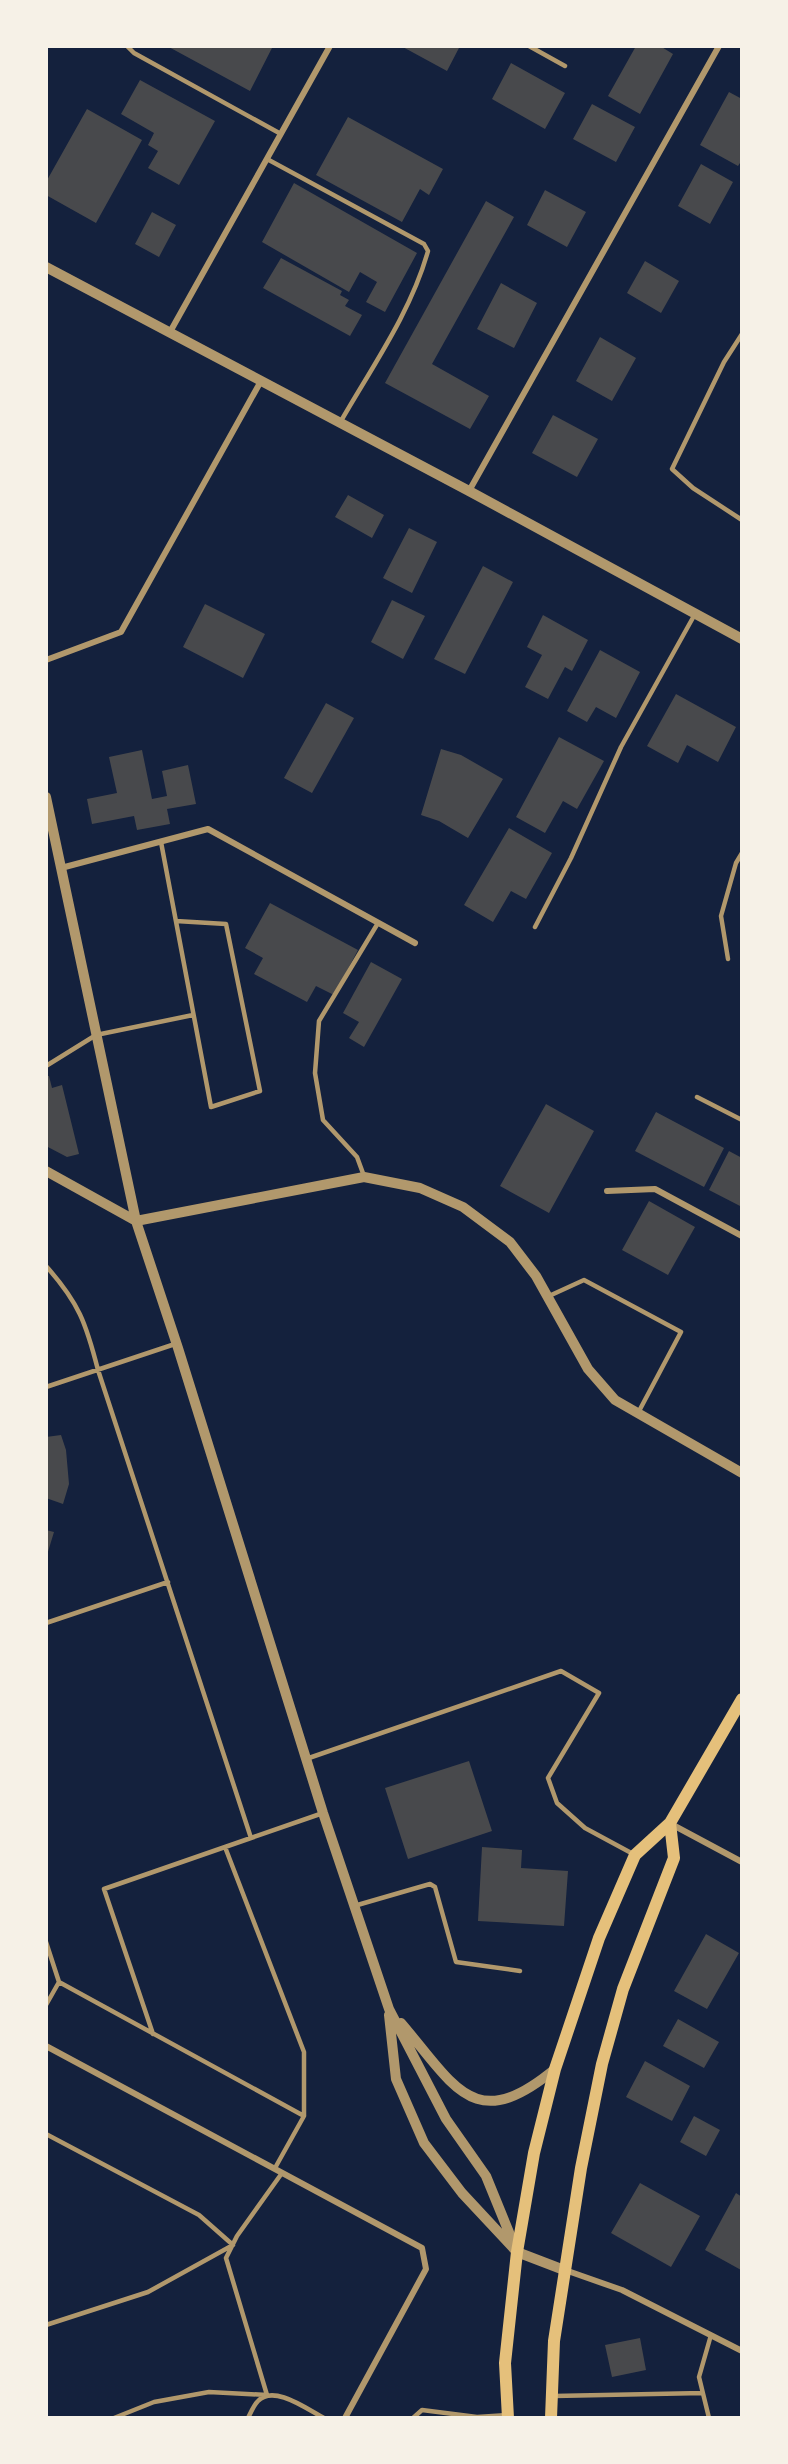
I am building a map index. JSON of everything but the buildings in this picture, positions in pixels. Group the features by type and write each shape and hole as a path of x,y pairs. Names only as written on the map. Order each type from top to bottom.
{"main road":[{"path":"508,2416 505,2363 517,2252 534,2153 555,2069 599,1938 635,1855 670,1823 741,1699"},
{"path":"551,2418 554,2341 581,2168 602,2064 623,1989 674,1858 670,1823"}],"street":[{"path":"170,332 330,46"},
{"path":"470,490 719,46"},
{"path":"46,267 470,490 741,639"},
{"path":"46,660 122,633 261,381"},
{"path":"46,796 136,1221 177,1344 323,1813 389,2009 446,2119 486,2176 517,2252"},
{"path":"60,868 208,829 415,943"},
{"path":"46,1171 136,1221 364,1177 420,1188 463,1208 510,1242 536,1276 588,1369 615,1400 741,1473"},
{"path":"607,1191 654,1189 741,1236"},
{"path":"670,1823 741,1862"},
{"path":"389,2009 459,2091 484,2102 506,2100 532,2088 555,2069"},
{"path":"389,2009 396,2079 424,2143 462,2193 517,2252 622,2290 741,2351"},
{"path":"46,2046 422,2248 426,2269 345,2418"}],"lane":[{"path":"127,46 134,53 281,135"},
{"path":"529,46 565,66"},
{"path":"267,159 424,244 428,251 421,276 340,423"},
{"path":"741,334 724,362 672,469 693,488 741,519"},
{"path":"535,927 571,858 621,747 695,614"},
{"path":"161,842 211,1107 260,1091 226,924 176,921"},
{"path":"728,959 721,916 736,862 741,853"},
{"path":"364,1177 357,1157 323,1120 315,1073 319,1021 378,923"},
{"path":"46,1066 96,1035 193,1015"},
{"path":"697,1097 741,1120"},
{"path":"46,1266 73,1299 86,1324 98,1370 251,1838"},
{"path":"548,1297 585,1280 681,1332 638,1413"},
{"path":"46,1387 177,1344"},
{"path":"46,1623 168,1582"},
{"path":"306,1759 561,1671 599,1693 548,1778 557,1803 585,1828 635,1855"},
{"path":"153,2034 104,1889 323,1813"},
{"path":"225,1847 304,2052 304,2116 275,2168"},
{"path":"354,1906 430,1884 435,1887 456,1962 520,1971"},
{"path":"46,1942 59,1982 304,2116"},
{"path":"46,2005 59,1982"},
{"path":"46,2134 199,2215 233,2245"},
{"path":"267,2395 226,2258 282,2173"},
{"path":"46,2325 148,2292 233,2245"},
{"path":"709,2418 699,2377 711,2335"},
{"path":"114,2418 154,2402 209,2392 281,2396 324,2418"},
{"path":"551,2396 703,2393"},
{"path":"248,2418 258,2400 267,2395"},
{"path":"412,2418 422,2410 477,2417 508,2416"}]}
